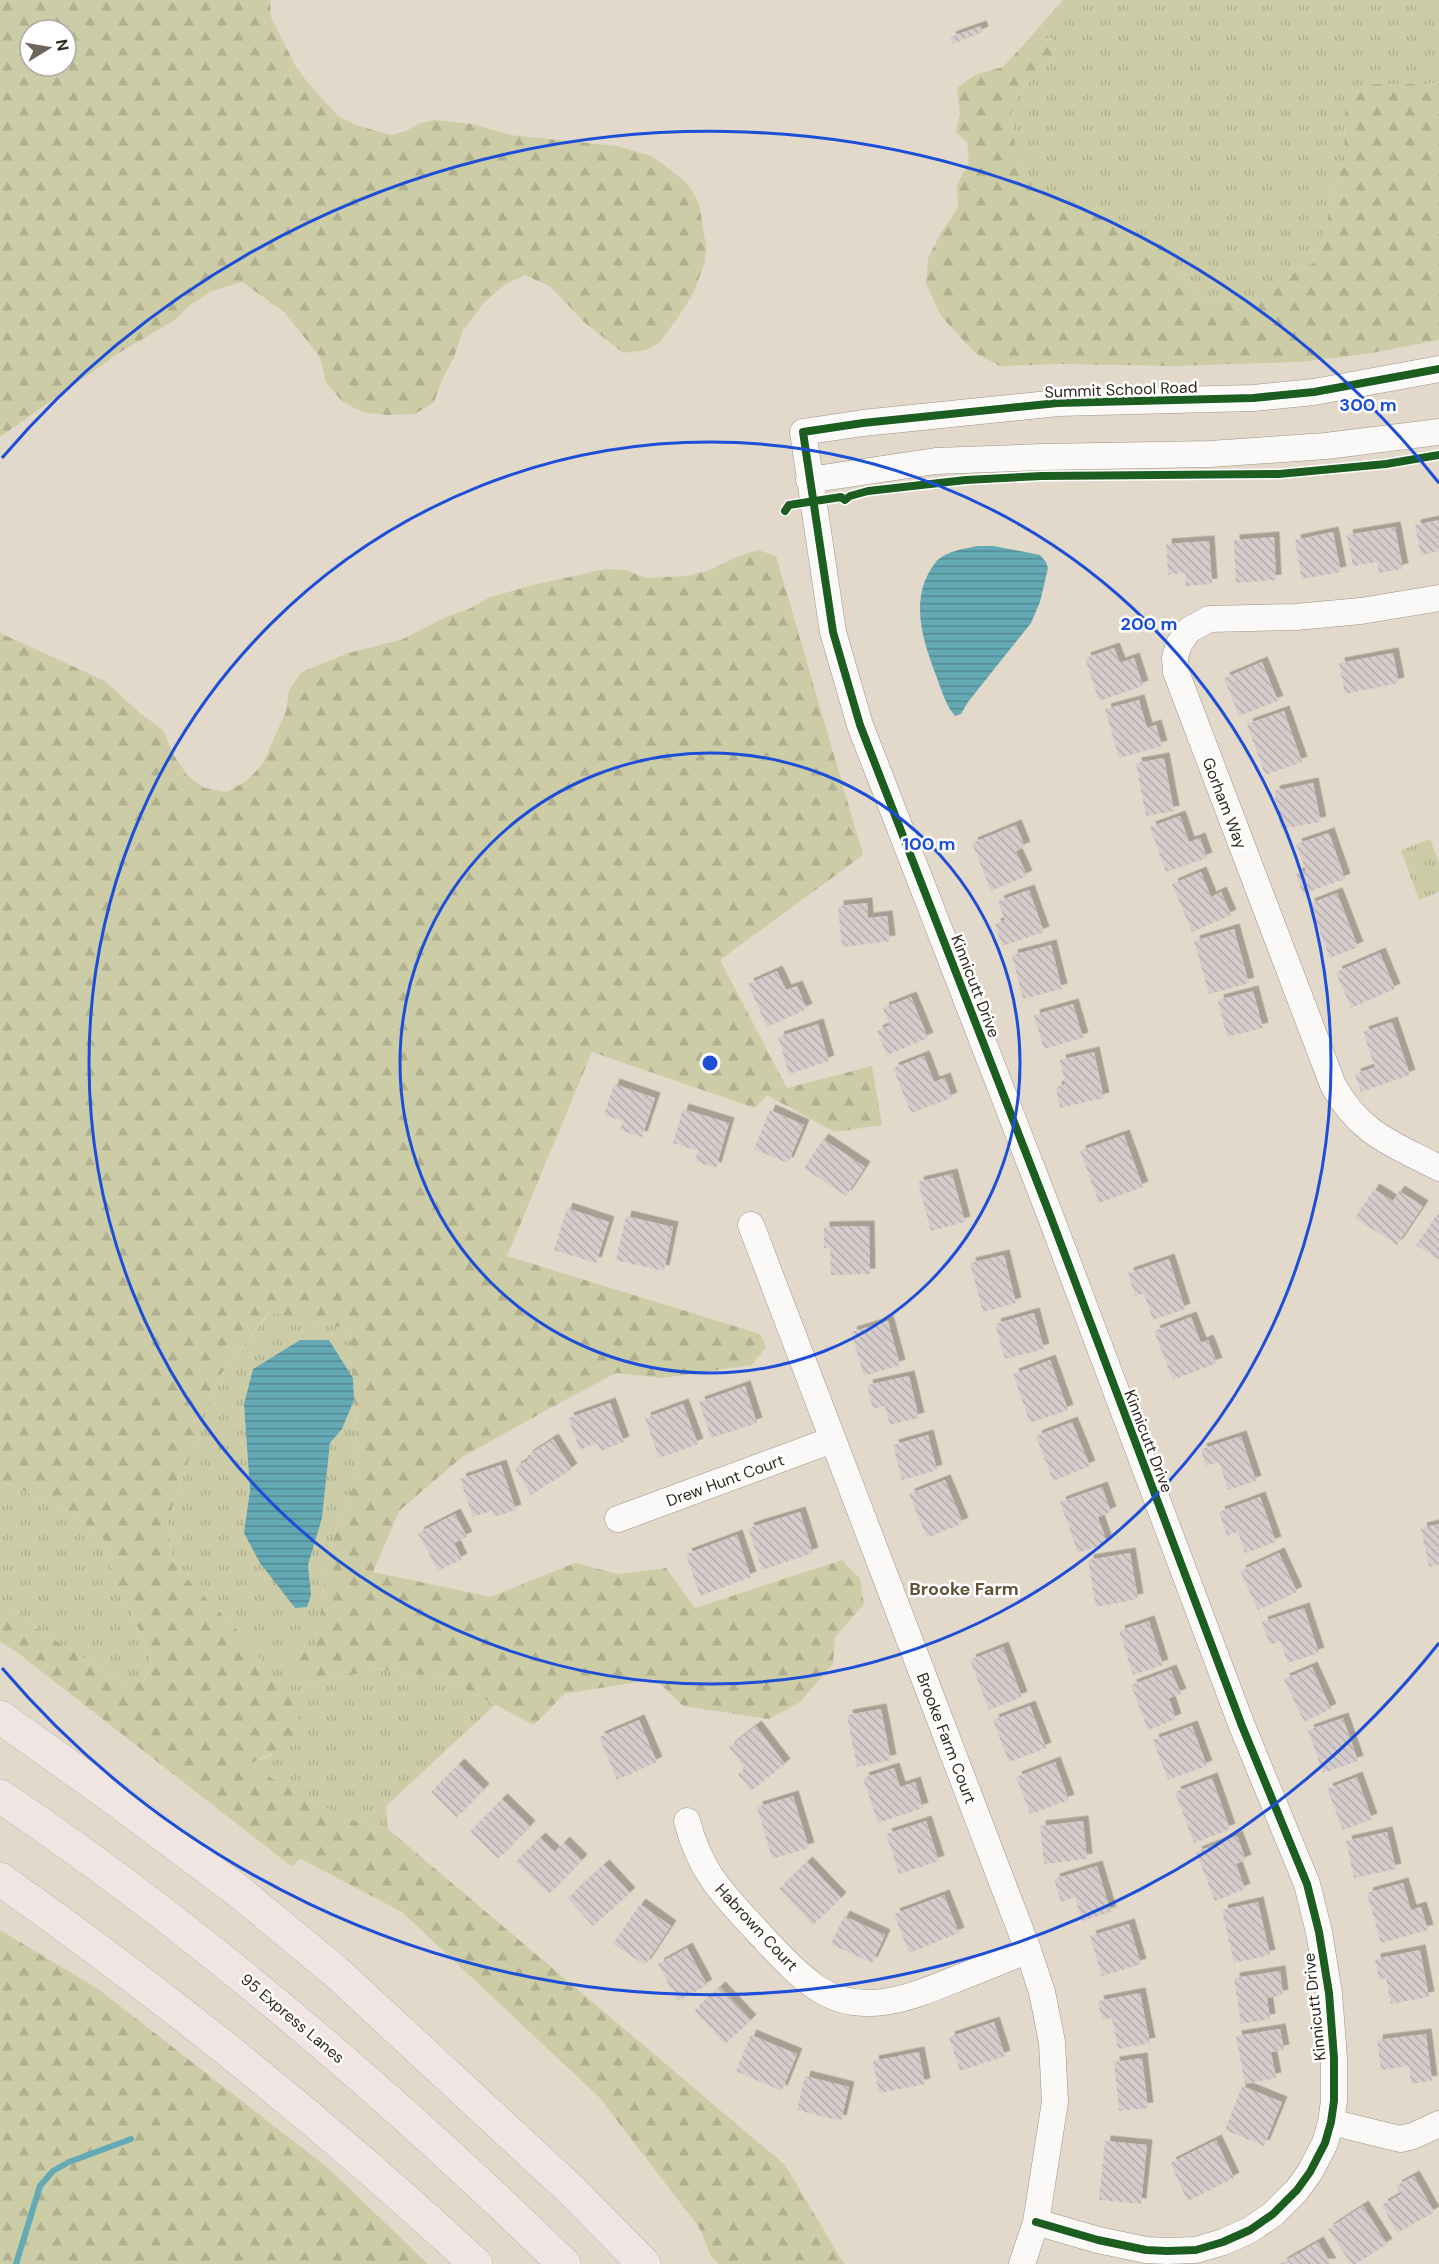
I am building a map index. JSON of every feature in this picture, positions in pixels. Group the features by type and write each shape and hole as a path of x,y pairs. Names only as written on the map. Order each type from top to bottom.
{"highway":[{"path":"0,1717 237,1890 335,1971 569,2188 644,2264"},
{"name":"95 Express Lanes","path":"0,1796 139,1895 247,1979 355,2069 446,2151 564,2264"},
{"path":"0,1879 157,1994 286,2097 393,2188 476,2264"}],"street":[{"name":"Summit School Road","path":"803,432 863,423 1058,404 1253,398 1314,392 1439,369"},
{"name":"Kinnicutt Drive","path":"803,432 832,632 860,725 1037,1182 1242,1726 1308,1884 1329,1993 1334,2058 1334,2101 1331,2122 1310,2172 1297,2190 1273,2214 1250,2230 1223,2242 1196,2250 1167,2252 1098,2240 1036,2222"},
{"path":"809,480 936,461 1210,454 1326,446 1439,432"},
{"name":"Gorham Way","path":"1439,598 1296,617 1209,619 1189,630 1179,644 1175,658 1176,672 1333,1085 1344,1105 1358,1122 1376,1135 1439,1168"},
{"name":"Brooke Farm Court","path":"751,1225 1028,1950 1042,1992 1052,2042 1055,2102 1036,2222 1022,2264"},
{"name":"Drew Hunt Court","path":"618,1519 832,1440"},
{"name":"Habrown Court","path":"687,1821 702,1863 717,1887 787,1964 818,1988 836,1996 859,2002 884,2003 907,1999 1028,1950"},
{"path":"1331,2122 1400,2139 1413,2136 1439,2124"}],"green space":[{"path":"0,0 270,0 271,17 295,65 338,116 356,125 390,135 406,131 420,123 435,120 473,124 510,135 616,146 652,156 687,183 699,203 706,246 705,262 692,296 659,343 646,350 623,353 584,322 551,287 525,275 504,285 484,303 463,330 434,402 415,414 365,413 343,402 326,383 320,357 284,312 242,282 212,291 191,304 175,320 119,353 0,437"},
{"path":"1063,0 1439,0 1439,82 1345,114 1344,162 1330,199 1327,227 1314,263 1253,299 1224,302 1204,299 1188,289 1182,272 1085,207 1041,211 1026,169 1016,150 1010,117 1019,92 1057,54 1052,38 1027,41"},
{"path":"1052,38 1057,54 1019,92 1010,117 1016,150 1026,169 1041,211 1059,201 1085,207 1135,240 1153,235 1182,272 1188,289 1204,299 1224,302 1252,299 1314,263 1327,227 1330,199 1344,162 1345,114 1348,96 1366,84 1439,82 1439,340 1366,354 1299,362 1174,366 1063,364 1000,366 975,353 941,316 926,284 928,258 958,208 957,185 969,162 967,142 956,132 960,114 957,88 975,75 1003,67 1027,41"},
{"path":"758,550 776,556 863,855 720,960 787,1088 872,1066 882,1125 835,1132 767,1095 755,1108 592,1052 507,1256 760,1334 766,1347 752,1365 663,1378 616,1373 462,1457 399,1511 373,1572 491,1597 575,1563 618,1574 666,1568 695,1608 842,1560 860,1579 864,1604 835,1637 833,1664 799,1703 769,1719 683,1706 655,1679 564,1694 534,1725 444,1678 379,1669 309,1684 283,1652 316,1644 329,1551 359,1469 349,1329 269,1312 218,1378 167,1522 172,1555 181,1573 243,1636 296,1706 300,1725 295,1734 278,1750 248,1765 344,1818 388,1829 785,2165 844,2264 719,2264 711,2256 699,2227 599,2097 402,1912 301,1859 291,1866 0,1641 0,1599 46,1635 122,1681 143,1683 151,1664 147,1646 108,1566 103,1539 74,1515 0,1479 0,633 105,681 140,713 163,730 173,754 187,775 204,788 227,792 248,780 263,763 286,711 289,690 302,672 348,653 401,640 490,597 537,584 606,569 625,570 646,578 687,576 710,570 736,557"},
{"path":"1430,839 1439,863 1439,892 1419,900 1401,850"},
{"path":"270,1312 349,1329 353,1378 329,1340 244,1404 250,1490 244,1533 311,1595 308,1565 322,1518 330,1443 342,1429 354,1400 359,1469 329,1551 316,1645 284,1652 309,1684 379,1669 444,1678 495,1705 386,1806 388,1829 344,1818 247,1765 272,1755 243,1636 181,1574 172,1555 167,1522 218,1378"},
{"path":"0,1479 74,1515 103,1539 108,1566 147,1646 151,1664 142,1684 122,1681 46,1635 0,1599"},
{"path":"0,1930 98,1989 328,2168 428,2264 0,2264"}],"water":[{"path":"978,546 994,546 1040,555 1048,568 1040,602 1031,623 961,714 955,716 943,693 927,649 920,605 927,577 935,563 955,551"},
{"path":"300,1340 329,1340 353,1378 354,1400 342,1429 330,1443 322,1518 308,1565 311,1595 307,1607 295,1608 260,1563 244,1533 250,1490 244,1404 253,1369"}],"building":[{"path":"981,26 983,32 953,44 950,37"},
{"path":"1439,520 1439,551 1421,555 1415,525"},
{"path":"1395,527 1403,569 1379,573 1377,562 1353,566 1347,535"},
{"path":"1333,532 1341,572 1302,579 1295,540"},
{"path":"1274,537 1276,580 1236,583 1234,540"},
{"path":"1209,541 1212,584 1186,586 1185,573 1168,575 1166,544"},
{"path":"1114,648 1120,663 1134,658 1143,686 1099,701 1085,658"},
{"path":"1393,653 1399,683 1345,694 1339,663"},
{"path":"1262,662 1278,701 1239,716 1224,678"},
{"path":"1139,700 1147,728 1156,725 1162,746 1119,758 1105,709"},
{"path":"1284,711 1302,762 1265,775 1247,724"},
{"path":"1164,758 1174,811 1146,816 1136,763"},
{"path":"1313,783 1321,822 1281,829 1274,791"},
{"path":"1180,816 1189,842 1200,838 1207,858 1166,872 1150,827"},
{"path":"1016,825 1025,847 1016,851 1027,876 991,891 972,843"},
{"path":"1329,833 1345,879 1303,894 1296,874 1306,871 1296,844"},
{"path":"1201,872 1211,897 1221,892 1231,915 1192,932 1172,884"},
{"path":"1029,890 1044,932 1002,946 995,924 1005,920 998,901"},
{"path":"1337,893 1358,947 1330,958 1309,904"},
{"path":"867,903 868,918 887,916 890,941 842,947 838,906"},
{"path":"1234,929 1249,983 1209,994 1194,941"},
{"path":"1051,945 1062,989 1023,999 1012,955"},
{"path":"1380,953 1395,989 1351,1008 1336,972"},
{"path":"777,971 786,990 797,986 807,1009 767,1027 748,984"},
{"path":"1253,991 1263,1028 1227,1037 1218,1000"},
{"path":"911,997 928,1038 887,1055 877,1031 890,1025 883,1008"},
{"path":"1073,1004 1083,1038 1044,1049 1034,1015"},
{"path":"1392,1022 1410,1075 1361,1092 1355,1074 1375,1067 1363,1032"},
{"path":"818,1024 829,1061 789,1074 778,1037"},
{"path":"1094,1052 1104,1098 1060,1108 1056,1087 1065,1084 1060,1060"},
{"path":"924,1056 934,1082 945,1078 952,1098 911,1113 893,1068"},
{"path":"614,1084 655,1098 642,1137 620,1130 623,1121 604,1115"},
{"path":"683,1109 729,1123 716,1168 695,1161 698,1151 673,1143"},
{"path":"770,1110 804,1125 788,1163 754,1149"},
{"path":"1124,1135 1143,1187 1099,1203 1080,1151"},
{"path":"823,1139 865,1167 846,1196 804,1168"},
{"path":"952,1174 965,1222 931,1231 918,1182"},
{"path":"1374,1189 1393,1201 1399,1191 1423,1206 1397,1245 1355,1218"},
{"path":"567,1208 609,1222 596,1263 554,1250"},
{"path":"626,1216 673,1227 664,1271 616,1260"},
{"path":"1436,1216 1439,1218 1439,1260 1416,1245"},
{"path":"869,1226 870,1274 831,1275 830,1248 824,1248 824,1227"},
{"path":"1004,1255 1016,1303 983,1312 970,1263"},
{"path":"1169,1259 1185,1309 1153,1320 1144,1293 1135,1296 1128,1273"},
{"path":"1034,1313 1044,1349 1005,1359 995,1324"},
{"path":"1191,1317 1201,1343 1208,1340 1217,1363 1173,1380 1154,1331"},
{"path":"888,1321 900,1365 864,1376 851,1332"},
{"path":"1050,1360 1068,1410 1030,1423 1013,1374"},
{"path":"909,1376 919,1418 890,1425 885,1406 873,1409 867,1385"},
{"path":"745,1386 757,1423 711,1438 699,1402"},
{"path":"610,1403 624,1442 600,1451 597,1443 580,1450 568,1418"},
{"path":"683,1404 698,1444 659,1458 645,1418"},
{"path":"1072,1422 1090,1466 1053,1481 1036,1436"},
{"path":"928,1435 937,1470 902,1480 893,1445"},
{"path":"1241,1436 1256,1481 1228,1490 1219,1462 1206,1466 1201,1449"},
{"path":"553,1439 572,1469 531,1495 515,1468 529,1459 527,1456"},
{"path":"501,1465 516,1510 494,1517 492,1511 473,1517 460,1479"},
{"path":"945,1480 963,1523 927,1538 909,1494"},
{"path":"1102,1487 1111,1512 1098,1517 1107,1543 1078,1553 1060,1502"},
{"path":"1260,1497 1276,1542 1245,1553 1238,1532 1227,1536 1219,1512"},
{"path":"800,1512 813,1553 762,1570 748,1528"},
{"path":"455,1514 467,1537 454,1543 462,1559 438,1571 418,1533"},
{"path":"1439,1524 1439,1564 1429,1567 1421,1528"},
{"path":"737,1535 751,1577 700,1596 686,1554"},
{"path":"1130,1553 1138,1599 1096,1607 1088,1560"},
{"path":"1279,1553 1297,1592 1258,1610 1240,1571"},
{"path":"1304,1608 1319,1653 1288,1663 1280,1641 1270,1645 1262,1622"},
{"path":"1149,1621 1163,1665 1133,1675 1119,1631"},
{"path":"1003,1647 1022,1697 989,1710 970,1660"},
{"path":"1312,1667 1331,1709 1304,1722 1284,1679"},
{"path":"1171,1670 1181,1694 1169,1698 1176,1719 1148,1730 1131,1685"},
{"path":"1030,1706 1046,1748 1009,1762 993,1720"},
{"path":"881,1709 891,1760 857,1767 847,1715"},
{"path":"1343,1718 1358,1761 1323,1773 1308,1730"},
{"path":"639,1720 657,1762 617,1780 599,1737"},
{"path":"756,1726 785,1764 751,1791 738,1774 745,1768 729,1747"},
{"path":"1192,1726 1207,1766 1168,1780 1153,1740"},
{"path":"1055,1762 1069,1800 1030,1814 1016,1777"},
{"path":"459,1764 484,1789 456,1818 431,1792"},
{"path":"894,1768 900,1787 915,1782 923,1808 878,1823 863,1778"},
{"path":"1357,1777 1372,1819 1343,1830 1327,1789"},
{"path":"1212,1778 1230,1829 1194,1843 1175,1792"},
{"path":"793,1796 809,1848 772,1859 757,1807"},
{"path":"502,1799 530,1826 498,1859 470,1832"},
{"path":"926,1821 939,1861 899,1874 886,1834"},
{"path":"1083,1821 1087,1859 1044,1864 1040,1826"},
{"path":"1387,1832 1396,1869 1354,1878 1346,1841"},
{"path":"1237,1836 1246,1860 1236,1864 1245,1889 1215,1901 1196,1852"},
{"path":"540,1838 555,1852 564,1842 582,1860 549,1894 516,1862"},
{"path":"807,1862 841,1898 813,1925 779,1889"},
{"path":"604,1865 630,1893 593,1926 568,1898"},
{"path":"1097,1866 1111,1912 1082,1921 1075,1897 1061,1902 1054,1879"},
{"path":"1403,1883 1411,1910 1421,1907 1428,1930 1381,1943 1367,1893"},
{"path":"944,1895 959,1933 909,1953 894,1914"},
{"path":"1258,1902 1270,1955 1234,1963 1222,1910"},
{"path":"640,1904 671,1926 645,1965 613,1944"},
{"path":"844,1916 885,1935 872,1963 831,1944"},
{"path":"1129,1924 1141,1964 1102,1976 1090,1936"},
{"path":"687,1948 707,1985 678,2001 658,1964"},
{"path":"1420,1950 1429,1997 1391,2004 1386,1978 1379,1980 1375,1959"},
{"path":"1280,1971 1283,1995 1267,1998 1270,2019 1241,2024 1234,1978"},
{"path":"720,1987 751,2020 725,2044 694,2011"},
{"path":"1140,1993 1150,2043 1118,2049 1112,2018 1102,2020 1098,2001"},
{"path":"994,2022 1005,2056 960,2071 949,2037"},
{"path":"1280,2029 1284,2050 1271,2052 1276,2078 1245,2084 1236,2036"},
{"path":"1426,2034 1432,2081 1411,2084 1409,2066 1381,2070 1377,2040"},
{"path":"751,2035 797,2054 782,2091 736,2071"},
{"path":"919,2052 925,2084 879,2093 873,2061"},
{"path":"1142,2058 1148,2108 1119,2111 1114,2062"},
{"path":"805,2076 849,2087 841,2121 797,2110"},
{"path":"1242,2086 1282,2102 1264,2146 1225,2130"},
{"path":"1216,2140 1234,2178 1188,2201 1170,2163"},
{"path":"1105,2141 1147,2145 1141,2204 1099,2200"},
{"path":"1414,2176 1434,2212 1397,2233 1382,2205 1401,2194 1396,2186"},
{"path":"1363,2206 1387,2244 1356,2264 1351,2264 1328,2229"},
{"path":"1318,2242 1331,2264 1280,2264"}],"waterway":[{"path":"16,2264 40,2186 53,2171 69,2162 131,2139"}],"cycle path":[{"path":"1036,2222 1098,2240 1146,2250 1167,2251 1196,2250 1223,2242 1250,2230 1273,2214 1297,2190 1310,2172 1325,2143 1331,2122 1334,2101 1334,2058 1329,1993 1319,1932 1307,1884 1242,1726 1050,1215 860,725 833,632 803,432 863,423 1058,403 1253,398 1314,392 1439,369"},
{"path":"785,511 789,505 841,497 845,500 850,496 868,491 966,480 1042,476 1279,474 1386,464 1439,455"}],"district":[{"name":"Brooke Farm","path":"964,1589"}]}
